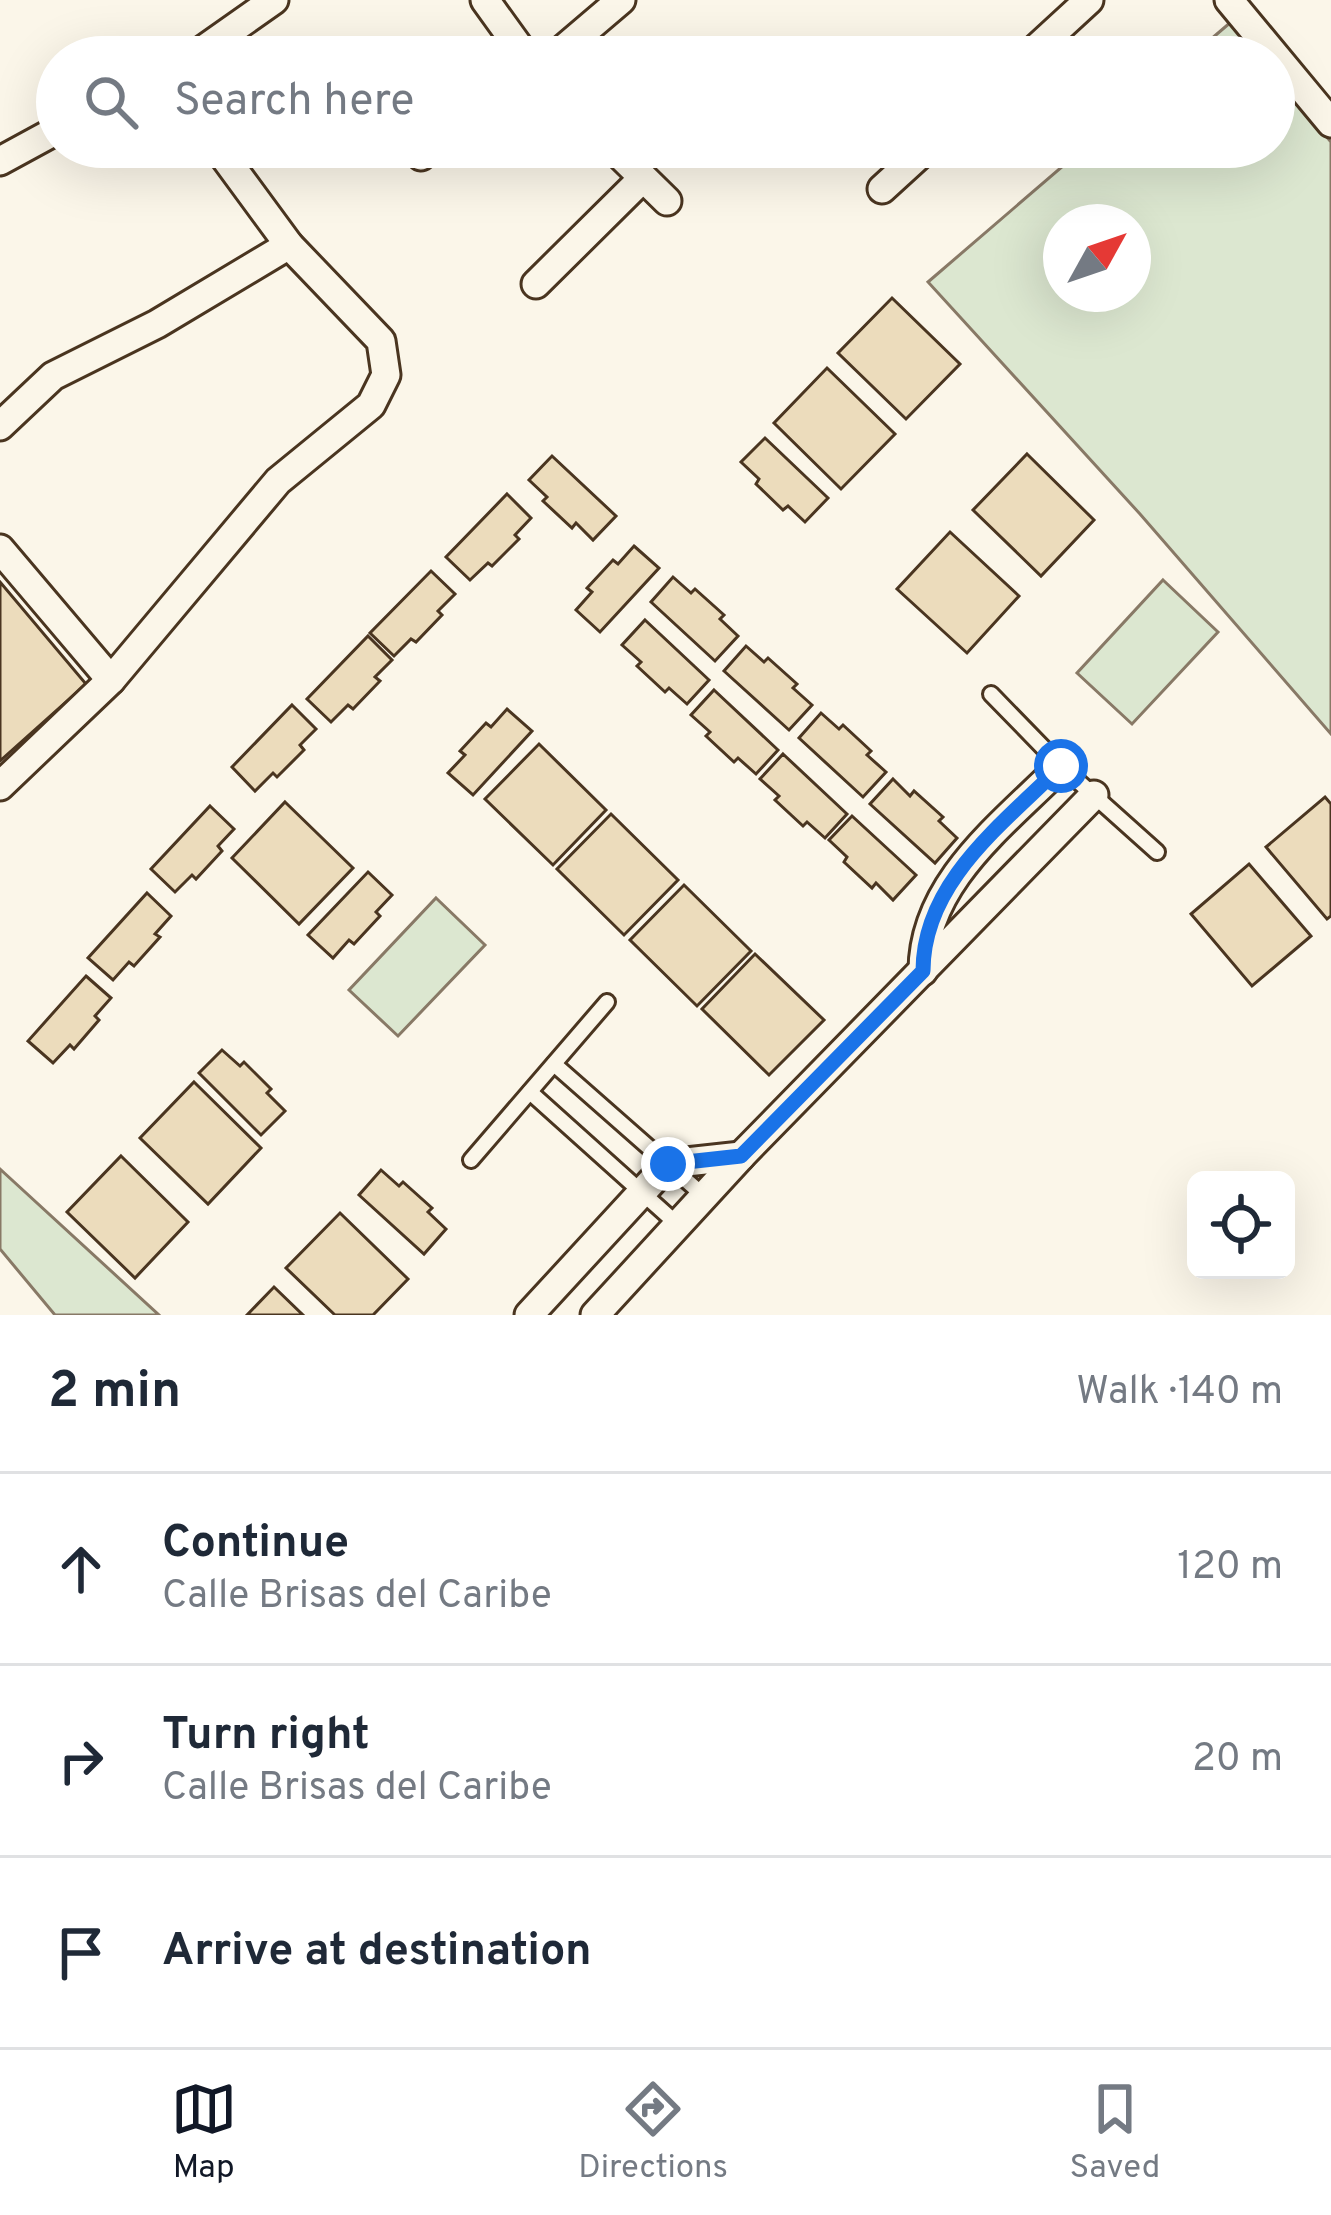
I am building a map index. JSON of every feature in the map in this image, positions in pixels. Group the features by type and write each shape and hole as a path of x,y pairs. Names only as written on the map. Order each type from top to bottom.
{"street":[{"path":"223,36 274,0"},
{"path":"485,0 511,36"},
{"path":"579,36 621,0"},
{"path":"1050,36 1089,0"},
{"path":"1229,0 1259,36"},
{"path":"1295,80 1331,123"},
{"path":"0,161 36,141"},
{"path":"0,786 111,680 278,481 371,405 386,375 381,341 289,245 232,168"},
{"path":"536,284 623,168"},
{"path":"639,168 667,201"},
{"path":"882,189 905,168"},
{"path":"0,426 53,376 157,323 289,245"},
{"path":"0,549 111,680"},
{"path":"923,971 923,946 934,911 958,870 1061,766"},
{"path":"596,1315 741,1156 1094,795"},
{"path":"530,1315 668,1164 741,1156"}],"lane":[{"path":"992,694 1061,766 1157,852"},
{"path":"471,1160 608,1002"},
{"path":"554,1064 704,1196"},
{"path":"530,1092 677,1224"}],"green space":[{"path":"1231,22 1243,36 1215,36"},
{"path":"1295,99 1331,142 1331,734 1140,514 928,282 1061,168 1295,168"},
{"path":"1163,580 1218,632 1132,724 1077,673"},
{"path":"436,898 485,945 398,1036 349,990"},
{"path":"0,1169 159,1315 55,1315 0,1249"}],"building":[{"path":"892,298 960,364 906,419 838,353"},
{"path":"827,368 895,434 841,489 774,423"},
{"path":"765,438 828,498 805,522 788,506 783,510 741,462"},
{"path":"1027,454 1094,520 1041,576 973,510"},
{"path":"552,456 616,516 593,540 543,501 547,497 529,480"},
{"path":"507,494 531,518 515,535 519,539 470,580 446,557"},
{"path":"950,532 1019,596 967,653 897,589"},
{"path":"634,546 659,568 600,632 576,610 592,592 587,588"},
{"path":"431,571 455,594 416,642 411,639 394,656 370,633"},
{"path":"673,577 724,615 720,619 738,636 715,661 651,602"},
{"path":"0,582 86,684 0,761"},
{"path":"645,620 709,680 687,704 669,688 665,692 622,645"},
{"path":"368,636 392,660 375,677 380,681 353,709 348,705 331,722 307,699"},
{"path":"746,646 764,662 768,658 812,705 789,730 724,671"},
{"path":"714,690 778,750 756,774 738,758 734,762 691,715"},
{"path":"292,705 316,729 300,745 304,750 255,791 232,767"},
{"path":"507,709 532,731 473,795 448,773 465,755 460,751"},
{"path":"821,713 839,729 843,725 886,772 863,797 799,738"},
{"path":"539,744 606,810 553,865 485,799"},
{"path":"783,754 847,814 825,838 807,822 803,826 760,779"},
{"path":"893,779 943,817 939,821 957,838 935,863 870,804"},
{"path":"1325,797 1331,804 1331,916 1327,919 1266,847"},
{"path":"285,802 353,868 299,924 232,858"},
{"path":"210,806 234,829 218,846 222,851 196,879 192,875 175,892 151,869"},
{"path":"611,814 678,880 624,935 557,869"},
{"path":"852,816 916,875 893,900 844,862 847,857 829,840"},
{"path":"1249,864 1311,936 1252,986 1191,914"},
{"path":"368,872 392,895 354,944 349,940 333,958 308,935"},
{"path":"684,885 751,951 697,1006 630,940"},
{"path":"147,893 171,916 155,934 160,937 134,966 129,962 113,980 88,958"},
{"path":"755,954 824,1020 769,1075 702,1009"},
{"path":"86,976 111,998 74,1049 70,1045 53,1063 28,1041"},
{"path":"222,1050 240,1066 244,1062 285,1111 261,1135 199,1073"},
{"path":"194,1082 261,1148 208,1204 140,1138"},
{"path":"121,1156 188,1222 135,1278 67,1212"},
{"path":"381,1170 432,1208 428,1212 446,1229 424,1254 359,1195"},
{"path":"340,1213 408,1279 373,1315 335,1315 286,1268"},
{"path":"274,1287 303,1315 247,1315"}],"route":[{"path":"668,1164 741,1156 923,971 923,946 934,911 958,870 1061,766"}]}
